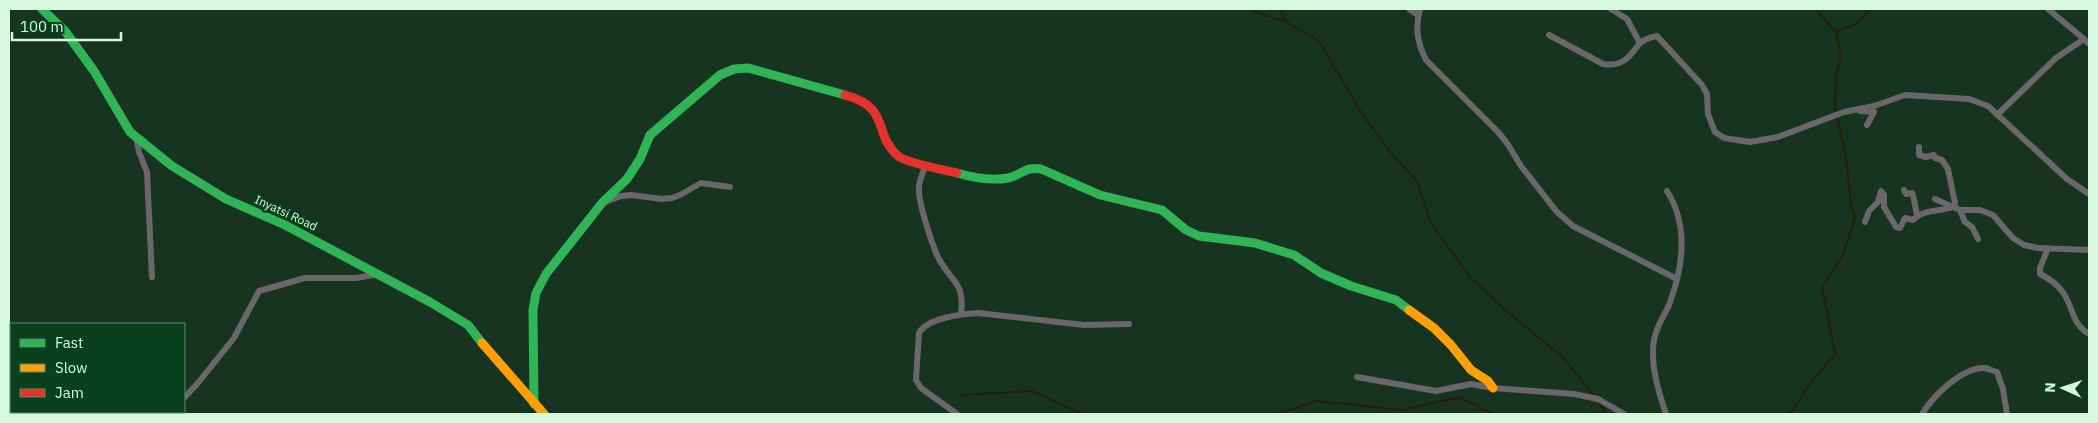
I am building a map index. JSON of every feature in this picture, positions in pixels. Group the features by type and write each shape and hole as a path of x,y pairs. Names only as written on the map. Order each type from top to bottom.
{"street":[{"name":"Inyatsi Road","path":"42,9 65,31 94,71 130,132 172,166 226,200 285,225 379,274 468,325 491,356 544,414"},
{"path":"1409,9 1419,12 1416,34 1419,46 1426,60 1498,132 1521,166 1557,212 1573,226 1677,280"},
{"path":"1611,9 1627,18 1640,43"},
{"path":"1997,114 2056,58 2087,41 2048,9"},
{"path":"1549,35 1603,64 1610,65 1618,64 1630,56 1640,43 1657,36 1662,39 1705,90 1708,114 1715,132 1724,138 1750,142 1778,137 1844,112 1905,96 1969,99 1988,106 2067,179 2089,194"},
{"path":"534,404 533,310 536,293 546,274 602,203 627,179 640,159 650,135 720,75 734,69 748,68 859,99 876,112 890,148 900,158 979,179 1009,178 1031,167 1041,169 1100,195 1148,205 1162,210 1186,230 1199,236 1255,243 1294,255 1321,272 1352,286 1396,300 1434,328 1451,345 1466,365 1488,381 1493,388"},
{"path":"1854,110 1874,112 1867,125"},
{"path":"136,136 139,152 147,172 152,277"},
{"path":"1919,147 1919,155 1926,157 1934,155 1935,158 1942,160 1948,169 1955,203 1953,207"},
{"path":"926,165 919,189 921,202 939,259 961,292 961,314"},
{"path":"602,203 621,196 631,195 662,199 672,198 680,196 701,183 730,187"},
{"path":"1904,190 1906,194 1912,193 1917,215"},
{"path":"1666,414 1658,390 1652,353 1654,337 1677,280 1682,258 1682,238 1673,199 1667,191"},
{"path":"1865,222 1869,211 1878,202 1881,191 1884,195 1884,207 1896,227 1900,228 1905,218 1913,220 1917,215 1953,207"},
{"path":"1935,199 1960,210 1980,210 1993,215 2013,238 2024,245 2089,250"},
{"path":"1960,210 1965,222 1972,227 1978,239"},
{"path":"2048,248 2040,268 2040,274 2053,282 2063,292 2077,324 2089,334"},
{"path":"185,397 198,384 234,338 259,291 305,278 356,278 379,274"},
{"path":"958,414 921,388 916,380 917,342 922,328 931,323 961,314 978,313 1084,325 1129,324"},
{"path":"1922,414 1928,404 1948,384 1969,372 1985,368 1996,372 2007,414"},
{"path":"1356,377 1436,391 1471,384 1493,388 1574,394 1598,399 1624,414"}],"waterway":[{"path":"1250,9 1285,21 1319,41 1364,117 1395,158 1417,181 1431,223 1469,276 1512,316 1564,358 1593,395"},
{"path":"1280,9 1285,20"},
{"path":"1790,414 1811,382 1835,354 1822,287 1843,255 1855,217 1851,206 1846,157 1835,107 1836,77 1841,56 1836,33 1816,9"},
{"path":"1836,32 1855,24 1871,9"},
{"path":"961,395 1032,391 1082,414"},
{"path":"1277,414 1317,401 1402,410 1460,397 1492,414"},
{"path":"1599,403 1607,414"},
{"path":"1593,414 1605,412"}],"traffic: fast":[{"path":"42,9 65,31 94,71 130,132 172,166 226,199 285,225 430,302 468,325 482,343"},
{"path":"534,404 533,310 536,293 546,274 602,203 627,179 640,159 650,135 720,75 734,69 748,68 845,95"},
{"path":"957,173 976,178 995,179 1013,177 1031,169 1041,169 1100,195 1162,210 1186,230 1199,236 1255,243 1294,255 1321,273 1351,286 1396,300 1409,310"}],"traffic: slow":[{"path":"1409,310 1434,328 1451,345 1471,370 1488,381 1493,388"},
{"path":"482,343 544,414"}],"traffic: jam":[{"path":"845,95 860,100 876,114 885,139 902,159 957,173"}]}
